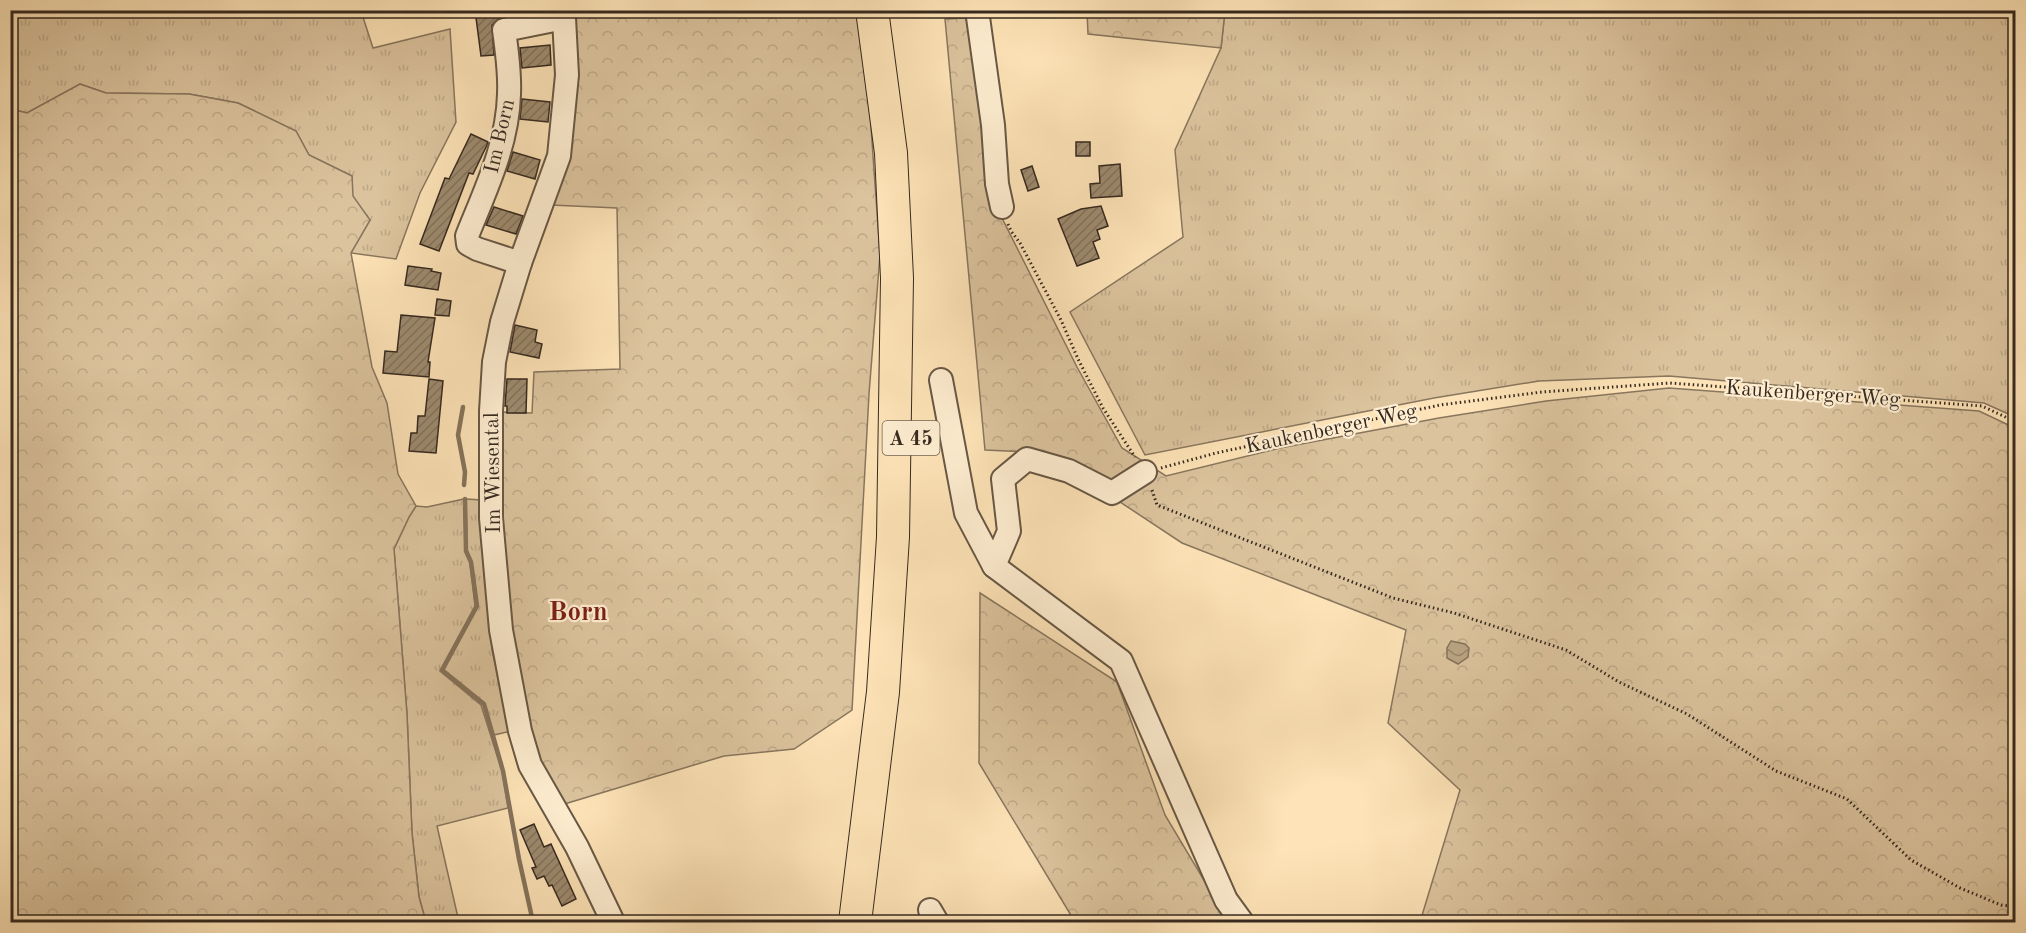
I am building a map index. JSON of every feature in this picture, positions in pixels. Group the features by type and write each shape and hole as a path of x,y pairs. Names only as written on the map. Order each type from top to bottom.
{"highway":[{"name":"A 45","path":"855,922 870,864 895,730 909,543 913,303 904,158 886,10"},
{"name":"A 45","path":"863,12 891,153 897,278 893,525 870,864 872,922"}],"street":[{"path":"977,10 993,125 997,184 1002,207"},
{"name":"Im Wiesental","path":"563,14 567,75 559,156 520,263 502,322 494,362 491,518 501,630 520,731 530,765 577,847 613,922"},
{"name":"Im Born","path":"520,263 477,249 468,244 467,237 494,166 507,116 509,68 504,30 563,14"},
{"path":"941,380 966,513 994,566 1121,661 1226,900 1242,922"},
{"path":"994,566 1009,531 1003,479 1027,459 1069,471 1112,493 1145,472"}],"path":[{"path":"772,10 789,16 820,17 863,12"},
{"path":"1002,207 1011,231 1020,243 1056,310 1103,408 1145,472 1157,505 1393,598 1454,613 1566,650 1619,682 1687,714 1776,771 1847,799 1911,860 1960,888 2001,905 2016,907"},
{"name":"Kaukenberger Weg","path":"1145,472 1216,453 1440,405 1542,392 1671,382 1982,406 2016,422"}],"green space":[{"path":"11,11 361,11 373,48 450,29 456,122 420,193 396,259 351,253 370,220 352,196 352,176 309,155 296,131 238,103 189,94 106,93 80,84 27,113 11,109"},
{"path":"572,11 857,11 866,56 880,255 869,394 852,710 794,749 724,756 561,805 537,751 518,668 503,540 499,412 532,413 534,372 620,369 617,208 551,205 577,58 576,22"},
{"path":"1087,11 1225,11 1221,48 1088,34"},
{"path":"1225,11 2015,11 2015,417 1984,403 1669,376 1539,381 1434,398 1145,455 1070,312 1183,237 1175,150 1221,48"},
{"path":"966,18 1003,220 1077,367 1122,448 1166,476 1280,448 1439,418 1546,401 1669,388 1979,411 2015,428 2015,922 1420,922 1460,790 1388,723 1406,630 1182,543 1046,453 985,450 945,19"},
{"path":"80,84 106,93 189,94 238,103 296,131 309,155 352,176 353,196 370,220 351,253 372,367 387,403 398,474 416,506 394,549 407,714 412,833 419,897 426,922 11,922 11,109 27,113"},
{"path":"464,499 465,551 470,563 475,606 440,671 481,705 502,771 508,808 437,826 459,922 426,922 419,897 412,833 407,714 394,549 416,506 427,507"},
{"path":"466,499 481,500 492,650 511,731 494,735 484,703 444,670 478,606 472,562 467,550"},
{"path":"980,593 1117,682 1165,815 1229,922 1075,922 979,763"}],"water":[{"path":"1451,641 1465,644 1469,648 1468,657 1458,664 1447,658 1447,648"}],"building":[{"path":"475,10 522,10 523,12 501,17 492,25 494,55 481,56"},
{"path":"550,45 551,65 522,68 520,48"},
{"path":"522,99 550,102 548,122 520,119"},
{"path":"471,134 488,142 473,174 469,173 439,251 420,244 445,178 449,179"},
{"path":"1076,142 1090,142 1090,156 1076,156"},
{"path":"513,152 540,160 535,179 507,171"},
{"path":"1120,164 1122,196 1091,198 1090,184 1100,183 1099,166"},
{"path":"1032,166 1039,187 1028,191 1021,170"},
{"path":"1101,206 1108,226 1097,230 1100,239 1093,242 1099,258 1077,266 1058,219 1081,209"},
{"path":"494,207 523,216 516,234 486,225"},
{"path":"408,266 432,269 431,271 441,273 438,290 405,285"},
{"path":"437,299 451,301 449,316 435,315"},
{"path":"401,315 435,318 428,362 430,362 429,377 383,373 385,351 397,352"},
{"path":"515,325 537,330 535,342 542,344 539,358 510,352"},
{"path":"429,379 443,381 436,453 409,451 411,433 417,433 418,416 425,416"},
{"path":"507,379 527,379 526,413 507,413 507,406 505,406"},
{"path":"534,824 544,847 551,844 576,899 562,906 552,885 549,886 544,876 537,879 532,868 536,867 520,830"}],"waterway":[{"path":"463,407 458,435 465,472 464,485"},
{"path":"465,499 466,551 471,562 477,606 442,670 484,704 503,771 533,922"}],"district":[{"name":"Born","path":"578,611"}]}
